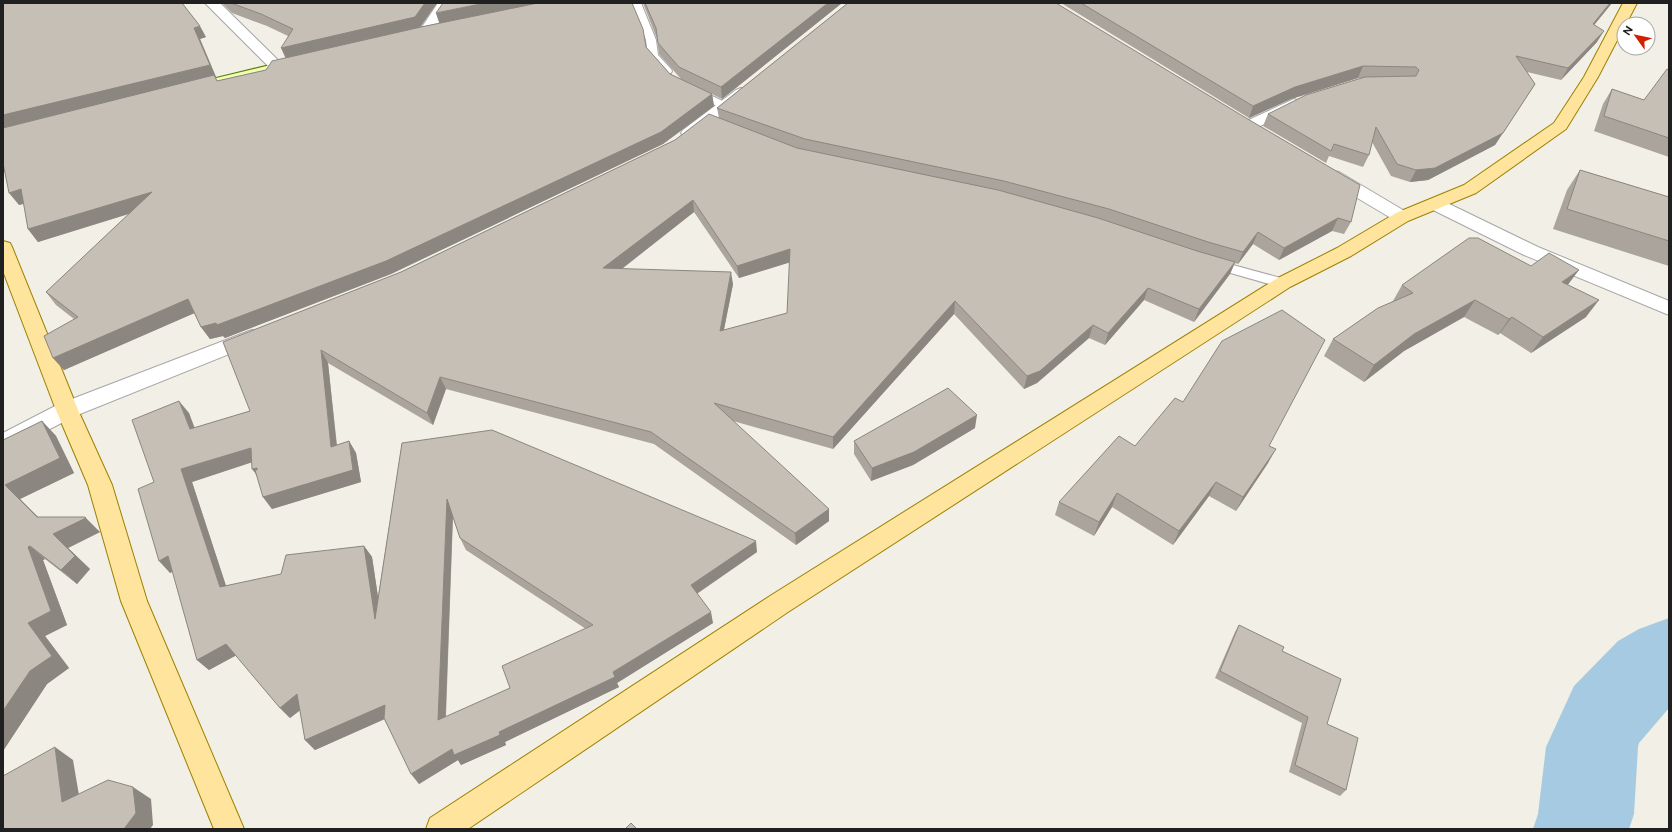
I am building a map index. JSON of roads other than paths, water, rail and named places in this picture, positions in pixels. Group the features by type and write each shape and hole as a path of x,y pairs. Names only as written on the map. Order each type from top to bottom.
{"main road":[{"path":"441,829 779,604 1283,283 1344,252 1402,217 1470,189 1560,126 1591,76 1630,3"},
{"path":"409,36 447,28"},
{"path":"201,86 308,60"},
{"path":"3,247 67,410 100,485 134,602 229,829"}],"street":[{"path":"212,3 277,67"},
{"path":"425,33 445,3"},
{"path":"676,143 714,122 725,106 755,82"},
{"path":"1248,126 1296,103 1310,98"},
{"path":"1235,118 1262,134"},
{"path":"1322,170 1402,217"},
{"path":"1435,204 1531,251 1669,308"},
{"path":"3,443 67,410 266,331"}],"lane":[{"path":"636,3 650,40 653,56 672,77"},
{"path":"683,85 725,106"},
{"path":"1198,259 1283,283"}],"waterway":[{"path":"1581,829 1586,814 1592,747 1605,716 1648,669 1669,657"}]}
